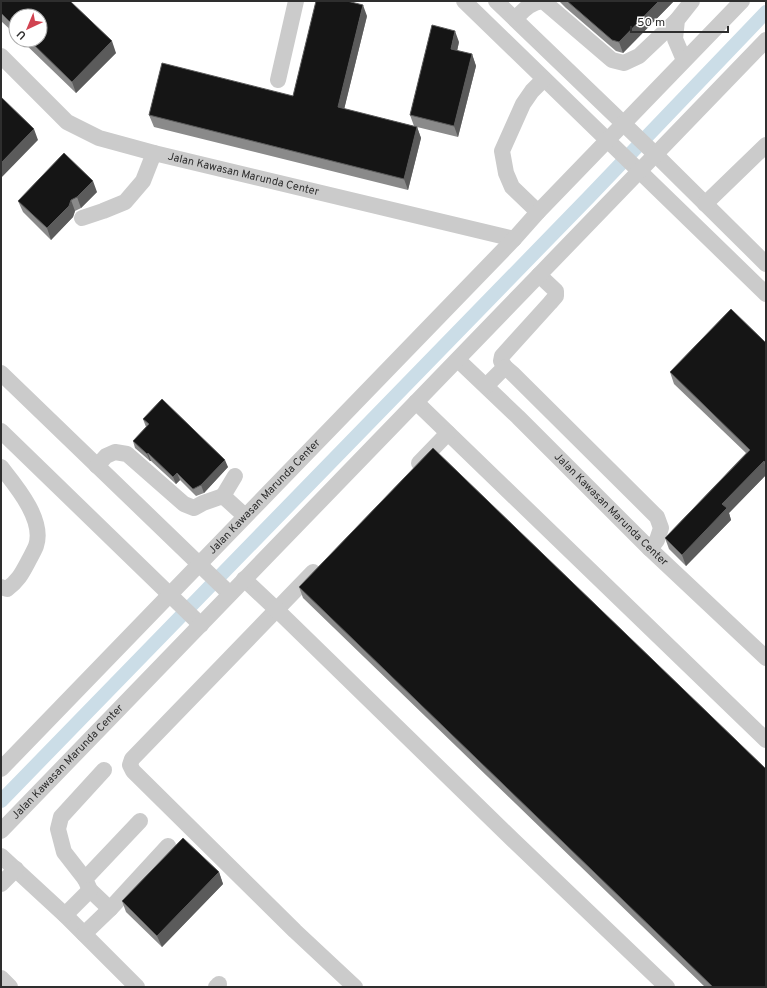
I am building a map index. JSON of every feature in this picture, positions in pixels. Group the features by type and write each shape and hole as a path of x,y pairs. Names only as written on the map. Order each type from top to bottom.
{"lane":[{"path":"278,80 296,1"},
{"path":"464,1 766,294"},
{"path":"496,1 765,261"},
{"path":"515,19 528,6 543,1 612,60 624,63 639,56 677,20 692,1"},
{"name":"Jalan Kawasan Marunda Center","path":"1,768 200,566 245,516 514,239 538,212 610,143 684,60 742,1"},
{"path":"677,20 675,39 684,60"},
{"name":"Jalan Kawasan Marunda Center","path":"1,831 228,593 244,579 458,360 539,275 636,168 766,40"},
{"name":"Jalan Kawasan Marunda Center","path":"1,56 66,122 99,138 154,153 514,239"},
{"path":"538,212 512,187 506,173 502,151 523,104 532,91 544,79"},
{"path":"705,204 766,146"},
{"path":"82,218 125,202 143,180 154,153"},
{"path":"539,275 556,291 556,296 502,356 501,361 505,367 658,517 661,528 650,549"},
{"name":"Jalan Kawasan Marunda Center","path":"458,360 518,417 650,549 766,658"},
{"path":"486,386 505,367"},
{"path":"1,372 228,593"},
{"path":"518,417 536,397"},
{"path":"416,402 766,740"},
{"path":"1,432 199,623"},
{"path":"409,473 448,433"},
{"path":"97,466 106,456 115,452 128,454 184,504 194,508 222,496 235,476"},
{"path":"1,467 21,492 35,518 38,534 36,546 21,576 7,589 1,587"},
{"path":"222,496 245,516"},
{"path":"321,564 132,759 130,765 132,771 354,987"},
{"path":"244,579 667,987"},
{"path":"104,770 61,817 58,829 64,852 87,884 110,909"},
{"path":"65,915 87,884 140,821"},
{"path":"84,934 110,909 168,846"},
{"path":"1,856 65,915 137,987"},
{"path":"1,884 16,869"},
{"path":"1,978 10,987"}],"building":[{"path":"1,1 70,1 112,41 72,82 37,48 48,48 48,8 8,8 8,20 1,13"},
{"path":"316,1 347,1 363,5 338,107 417,127 404,179 149,115 162,63 293,96"},
{"path":"567,1 659,1 619,42 612,40"},
{"path":"432,25 455,31 451,49 472,54 454,126 410,115"},
{"path":"1,97 34,129 1,163"},
{"path":"64,153 93,181 77,197 71,200 69,206 47,228 18,201"},
{"path":"731,309 766,343 766,464 764,461 722,504 727,508 682,555 665,538 750,450 670,372"},
{"path":"162,399 225,460 201,485 193,489 177,473 173,477 133,441 149,424 143,419"},
{"path":"433,448 766,769 766,985 764,987 713,987 299,587"},
{"path":"183,838 219,872 157,936 122,901"}],"waterway":[{"path":"1,801 589,197 766,12"}]}
